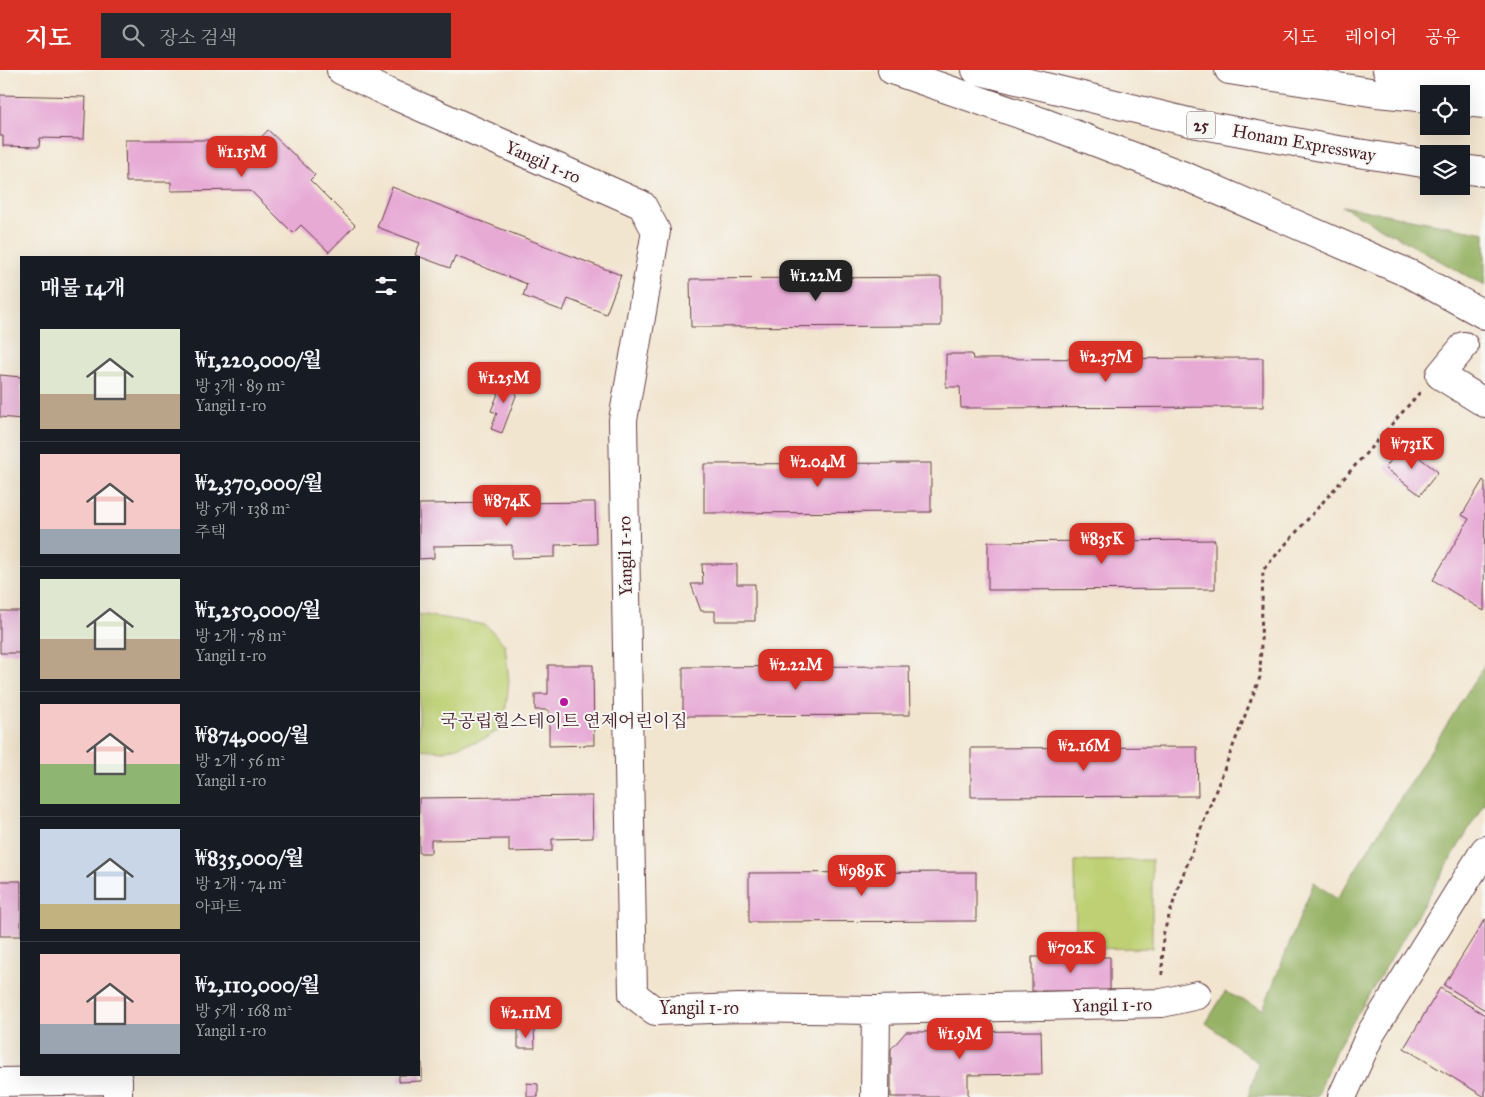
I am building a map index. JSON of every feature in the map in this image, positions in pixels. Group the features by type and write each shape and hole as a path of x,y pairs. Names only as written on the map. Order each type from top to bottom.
{"main road":[{"name":"Yangil 1-ro","path":"341,70 642,205 656,231 623,420 633,994 655,1011 740,1008 876,1010 1162,1004 1197,995"},
{"path":"892,70 1048,124 1187,177 1410,274 1485,315"},
{"name":"Honam Expressway","path":"976,70 1193,123 1332,149 1420,163"},
{"path":"1229,70 1377,93 1420,97"},
{"path":"1387,70 1485,81"},
{"path":"1470,103 1485,104"},
{"path":"1470,170 1485,172"},
{"path":"1464,346 1440,375 1485,404"},
{"path":"1342,1097 1370,1033 1485,850"},
{"path":"875,1097 876,1010"},
{"path":"0,1082 118,1080 118,1097"}],"path":[{"path":"1162,1004 1163,935 1179,885 1260,677 1262,570 1416,396 1440,375"}],"green space":[{"path":"1342,206 1485,233 1485,286"},
{"path":"420,614 486,625 505,645 509,680 504,727 484,739 444,751 420,749"},
{"path":"1485,664 1485,802 1336,1050 1317,1097 1248,1097 1258,1063 1206,1023 1225,992 1263,1009 1314,882 1337,899"},
{"path":"1152,860 1152,948 1076,949 1075,861"}],"building":[{"path":"0,95 86,97 84,139 40,138 39,147 3,146 3,136 0,136"},
{"path":"268,130 315,175 310,180 355,225 329,252 301,225 293,233 250,190 171,191 171,182 126,182 125,140 249,140 249,150"},
{"path":"392,187 621,275 606,314 568,299 563,311 523,296 527,284 455,256 450,268 415,255 420,243 377,227"},
{"path":"941,277 941,326 691,327 690,279"},
{"path":"946,354 972,354 973,359 1263,358 1263,407 961,408 960,387 946,387"},
{"path":"0,375 20,377 20,419 0,417"},
{"path":"504,379 520,385 502,433 491,429 497,413 491,411"},
{"path":"1403,445 1438,472 1420,495 1385,468"},
{"path":"931,463 931,512 704,513 704,464"},
{"path":"1483,480 1485,482 1484,611 1433,580 1469,519 1462,515"},
{"path":"595,502 596,544 555,545 555,557 512,558 512,545 434,546 434,558 420,559 420,504"},
{"path":"1215,540 1215,589 988,590 988,542"},
{"path":"702,564 737,564 737,584 755,584 755,621 715,621 715,611 701,611 691,584 703,584"},
{"path":"0,611 20,611 20,653 0,653"},
{"name":"국공립힐스테이트 연제어린이집","path":"548,665 593,665 594,745 549,746 549,710 535,710 535,694 548,694"},
{"path":"909,666 910,715 683,716 683,667"},
{"path":"1197,747 1198,796 971,797 971,748"},
{"path":"592,796 593,838 552,839 552,851 509,852 509,839 431,840 431,853 420,853 420,798"},
{"path":"976,872 976,921 749,922 749,873"},
{"path":"0,881 20,881 20,936 0,936"},
{"path":"1485,919 1485,1010 1444,985"},
{"path":"1032,957 1110,957 1110,991 1032,991"},
{"path":"1440,988 1485,1015 1485,1097 1404,1048"},
{"path":"518,1030 534,1030 535,1048 518,1048"},
{"path":"1041,1031 1042,1074 968,1075 968,1097 891,1097 891,1049 906,1032"},
{"path":"420,1063 422,1063 422,1081 399,1082 399,1076 420,1076"},
{"path":"527,1083 538,1084 538,1097 527,1097"}],"place":[{"name":"국공립힐스테이트 연제어린이집","path":"564,702"}]}
